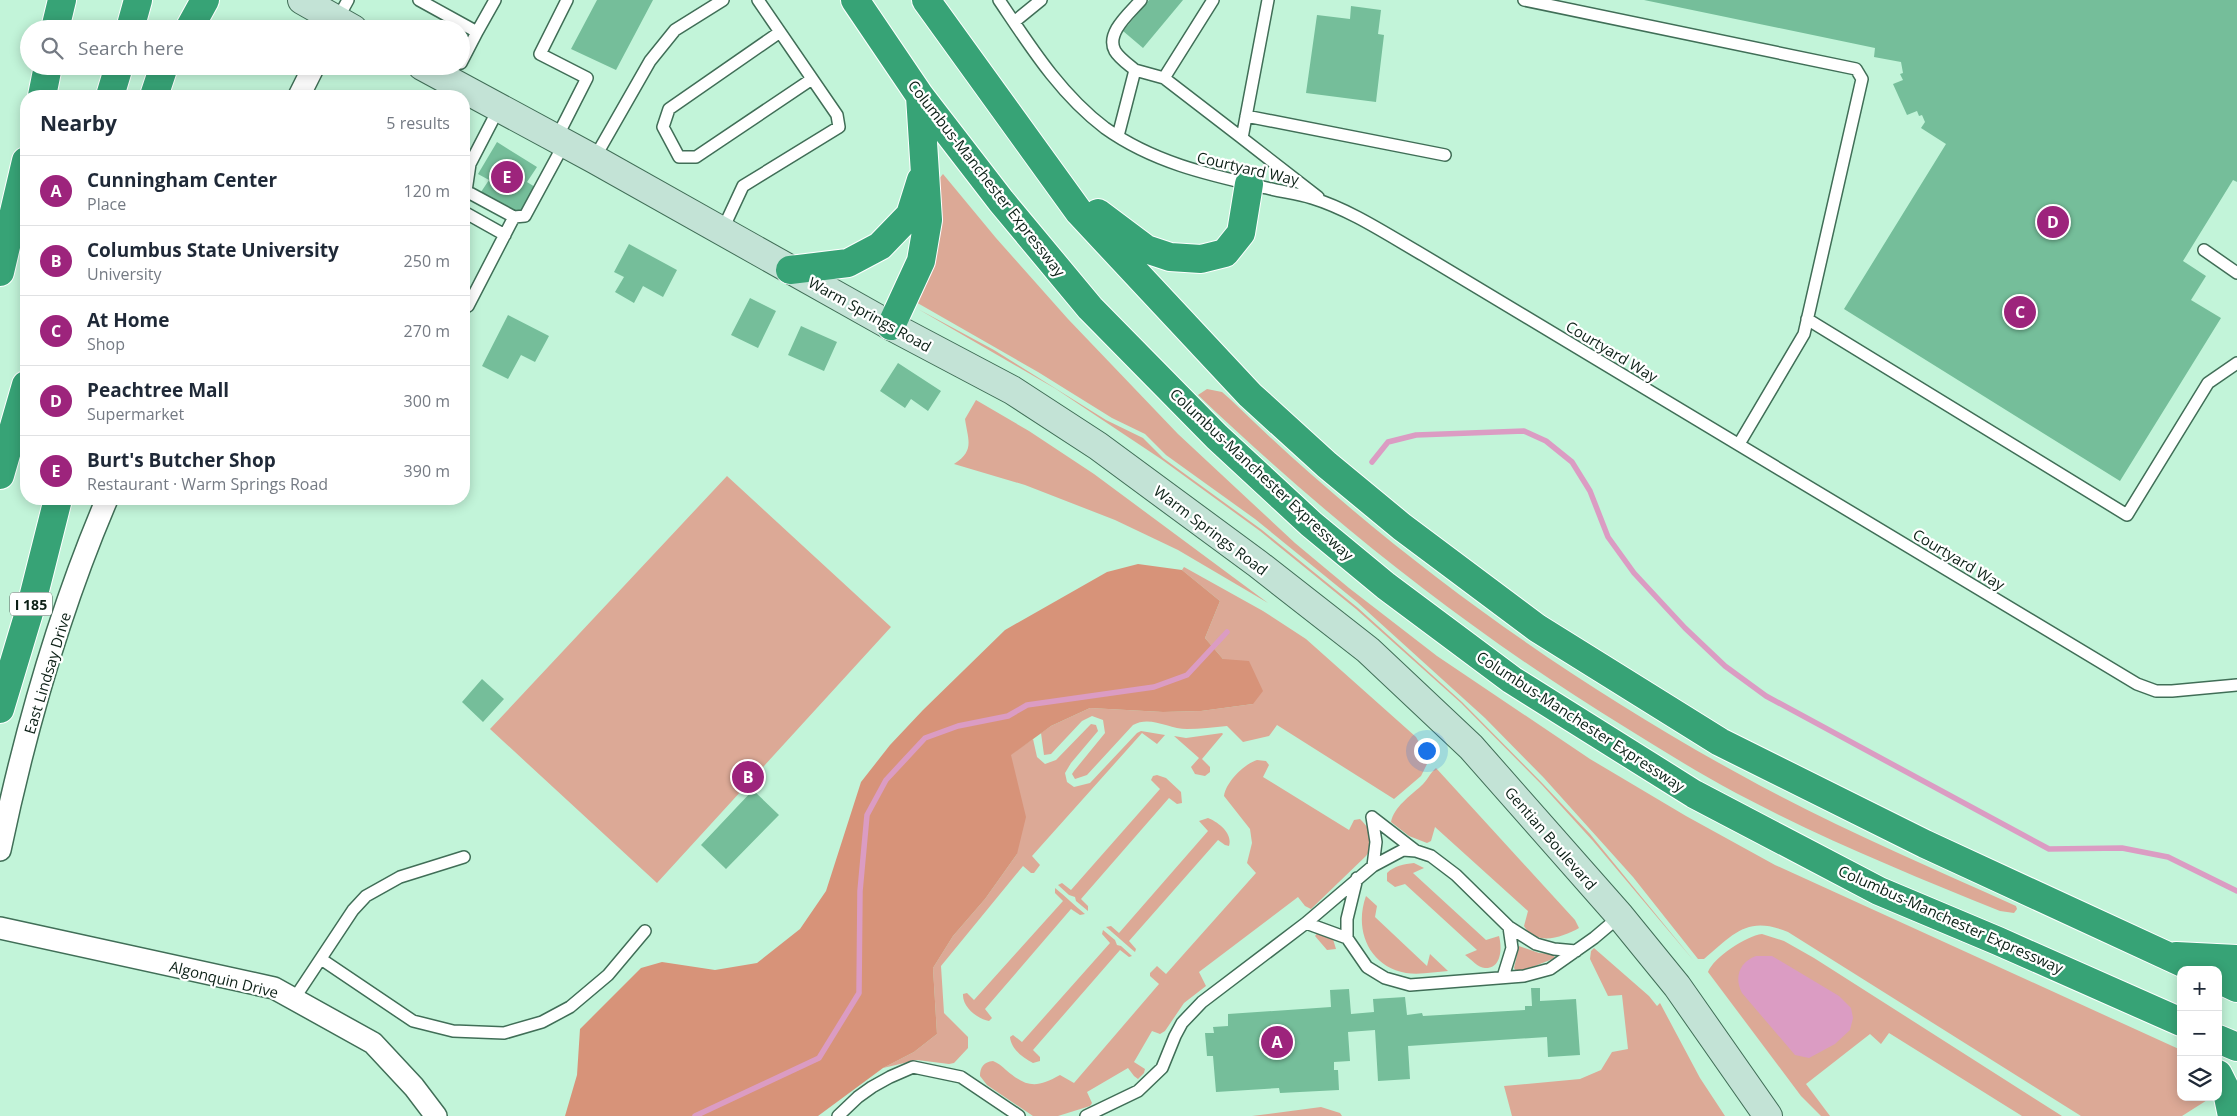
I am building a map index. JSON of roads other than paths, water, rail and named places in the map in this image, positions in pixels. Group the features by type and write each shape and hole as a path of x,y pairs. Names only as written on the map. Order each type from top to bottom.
{"highway":[{"path":"57,20 62,0"},
{"path":"132,20 138,0"},
{"path":"179,20 186,0"},
{"path":"194,20 205,0"},
{"name":"Columbus-Manchester Expressway","path":"855,0 920,96 1001,201 1083,301 1217,437 1311,524 1386,586 1512,680 1703,799 1879,891 2177,1020"},
{"path":"926,0 1079,212 1250,395 1327,464 1402,527 1537,628 1720,742 1934,848 2189,966"},
{"path":"43,90 46,75"},
{"path":"112,90 116,75"},
{"path":"891,326 921,260 928,220 920,96"},
{"path":"790,270 848,263 880,246 910,215 925,169"},
{"path":"1049,170 1117,229 1146,249 1170,257 1201,259 1225,253 1241,232 1249,184"},
{"path":"0,272 20,187"},
{"path":"0,475 20,406"},
{"name":"I 185","path":"0,709 56,505"},
{"path":"2167,956 2237,959"},
{"path":"2222,981 2237,988"},
{"path":"2149,1008 2177,1032"},
{"path":"2222,1041 2237,1047"},
{"path":"2222,1083 2232,1116"}],"main road":[{"path":"307,3 343,19"},
{"name":"Warm Springs Road","path":"455,75 499,108 891,326 1012,390 1098,446 1296,594"},
{"name":"Gentian Boulevard","path":"1296,594 1368,650 1471,747 1620,916 1677,986 1768,1116"}],"street":[{"path":"302,90 310,75"},
{"name":"East Lindsay Drive","path":"0,850 13,789 52,650 105,505"},
{"name":"Algonquin Drive","path":"0,928 274,988 373,1043 414,1088 436,1116"}],"lane":[{"path":"419,0 439,5 460,20"},
{"path":"470,46 495,0"},
{"path":"470,196 514,218 525,216 587,78 540,54 567,0"},
{"path":"594,160 650,61 675,30 723,0"},
{"path":"722,231 743,186 839,127 837,115 758,0"},
{"name":"Courtyard Way","path":"999,0 1061,87 1082,108 1118,136 1158,158 1186,169 1298,194 1326,203 1423,255 2137,684 2156,691 2237,685"},
{"path":"1014,22 1041,0"},
{"path":"1141,0 1116,31 1112,41 1116,52 1136,70 1164,78 1326,203"},
{"path":"1164,78 1213,0"},
{"path":"1242,138 1268,0"},
{"path":"1524,0 1856,69 1862,79 1804,334 1739,444"},
{"path":"470,27 477,32"},
{"path":"780,32 669,109 663,127 679,157 696,157 812,79"},
{"path":"1118,136 1136,70"},
{"path":"470,164 499,108"},
{"path":"1246,116 1445,155"},
{"path":"470,215 505,234"},
{"path":"470,302 514,218"},
{"path":"2204,250 2237,273"},
{"path":"1807,319 2126,515 2208,382 2237,363"},
{"path":"1373,866 1376,842 1372,817 1416,851"},
{"path":"1086,1116 1138,1091 1162,1068 1174,1036 1182,1023 1202,1002 1306,923 1357,878 1373,866 1402,850 1416,851 1431,856 1456,875 1509,927 1536,944 1554,949 1576,951"},
{"path":"294,999 353,910 366,896 400,877 464,857"},
{"path":"1357,878 1347,919 1347,938 1367,968 1385,978 1410,984 1524,976 1550,969 1620,916"},
{"path":"1306,923 1347,938"},
{"path":"1503,977 1512,948 1509,927"},
{"path":"321,959 413,1021 453,1031 504,1033 542,1022 570,1008 608,975 645,931"},
{"path":"838,1116 872,1087 913,1067 961,1076 1019,1116"}],"waterway":[{"path":"1372,462 1388,442 1416,435 1524,431 1546,441 1572,462 1590,491 1608,537 1634,573 1685,628 1725,666 1766,696 2049,849 2122,848 2168,857 2237,891"},
{"path":"695,1116 819,1058 859,993 860,891 867,815 886,780 925,738 958,726 1008,716 1027,705 1154,687 1187,675 1227,632"}],"place":[{"name":"Burt's Butcher Shop","path":"507,177"},
{"name":"Peachtree Mall","path":"2053,222"},
{"name":"At Home","path":"2020,312"},
{"name":"Columbus State University","path":"748,777"},
{"name":"Cunningham Center","path":"1277,1042"}]}
